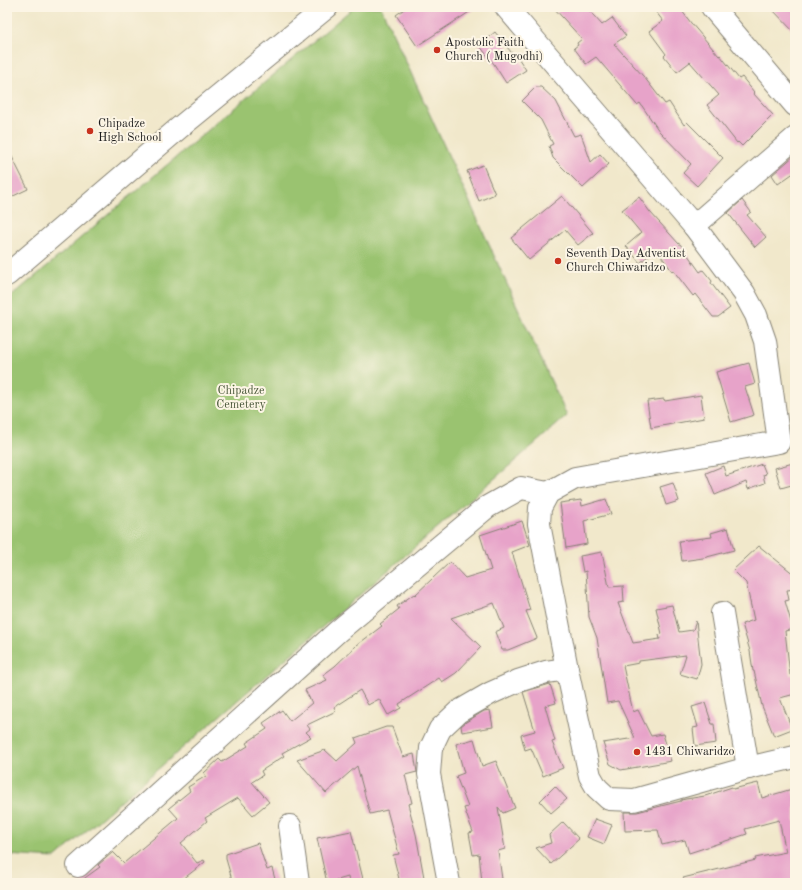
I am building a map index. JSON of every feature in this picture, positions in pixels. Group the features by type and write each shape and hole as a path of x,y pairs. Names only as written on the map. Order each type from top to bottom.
{"street":[{"path":"7,275 180,128 327,7"},
{"path":"506,7 694,226 744,293 756,314 765,341 787,439 576,478 548,493 540,508 539,524 567,669 590,776 597,788 609,799 634,800 748,768 795,757"},
{"path":"712,7 795,105"},
{"path":"694,226 795,138"},
{"path":"78,866 337,632 487,507 522,488 548,493"},
{"path":"722,613 748,768"},
{"path":"449,883 429,774 431,748 440,729 458,712 491,693 518,681 546,672 567,669"},
{"path":"290,826 298,883"}],"green space":[{"name":"Chipadze Cemetery","path":"354,7 381,7 567,416 55,858 7,855 7,300"}],"building":[{"path":"407,7 477,7 417,46 396,15"},
{"path":"553,7 586,7 602,25 612,18 626,36 614,44 644,77 665,104 669,102 684,125 687,122 723,158 697,186 683,173 691,164 659,131 640,103 637,105 596,57 586,64 574,48 582,39"},
{"path":"664,7 679,7 739,79 742,77 754,92 753,93 773,115 742,146 738,142 737,143 707,105 719,95 690,62 677,72 664,56 666,54 649,31 663,21 656,12"},
{"path":"770,7 795,7 795,33"},
{"path":"495,32 515,57 517,56 526,70 506,83 494,64 479,45"},
{"path":"536,87 541,87 556,101 574,136 581,134 591,162 600,154 609,164 583,188 553,158 549,146 553,144 541,120 522,101"},
{"path":"7,147 28,189 7,199"},
{"path":"795,155 795,172 778,184 772,175"},
{"path":"483,165 495,194 479,201 467,171"},
{"path":"562,196 593,233 578,245 565,230 529,260 511,238"},
{"path":"639,197 650,212 680,244 700,272 703,270 730,308 718,317 713,317 695,294 693,296 656,249 640,263 626,246 641,233 622,210"},
{"path":"742,200 751,212 747,215 766,237 755,247 728,213"},
{"path":"749,363 755,384 745,387 754,415 731,422 716,372"},
{"path":"701,395 704,418 651,428 647,401 664,399 665,401"},
{"path":"793,463 795,484 781,488 775,468"},
{"path":"762,464 766,474 763,475 765,483 748,489 746,482 715,495 706,473 723,466 726,476"},
{"path":"673,483 679,501 666,505 660,487"},
{"path":"606,499 611,514 584,521 587,544 566,548 560,503 581,500 582,506"},
{"path":"522,521 530,545 512,552 530,610 526,611 537,638 508,650 502,650 495,632 504,628 494,603 451,618 481,647 456,673 442,682 439,678 399,704 401,708 388,715 379,699 368,705 360,690 334,707 336,711 307,725 310,729 306,732 311,737 282,753 284,756 261,771 263,775 252,782 269,802 253,815 238,798 205,818 207,821 181,843 197,863 204,860 205,862 178,883 78,883 100,867 98,865 113,852 124,863 178,818 169,808 190,791 188,787 206,776 204,773 219,759 222,762 248,746 246,743 267,729 263,723 282,710 290,721 312,703 305,690 327,680 323,675 357,645 382,626 380,624 399,609 397,606 414,594 415,595 450,562 465,578 491,570 480,535"},
{"path":"728,528 734,550 703,558 682,561 679,541 712,537 711,533"},
{"path":"759,546 795,575 795,589 787,590 789,600 785,601 793,629 785,631 790,675 795,674 795,694 780,698 792,729 774,736 762,706 753,671 750,651 742,624 754,620 746,583 733,570"},
{"path":"602,552 609,587 623,586 624,602 618,603 633,643 660,639 659,635 662,634 656,608 672,605 679,632 693,630 696,621 701,664 697,679 680,674 686,655 639,661 639,663 623,666 633,712 638,710 651,736 663,734 671,761 621,770 610,764 603,743 635,738 618,701 607,703 597,638 589,617 586,571 583,572 580,556"},
{"path":"550,684 556,703 545,706 555,741 552,742 563,768 543,776 531,748 525,750 521,735 535,731 523,692"},
{"path":"705,703 712,724 714,724 716,743 695,746 693,728 698,727 692,707"},
{"path":"490,710 493,727 462,732 461,726 466,722 484,711"},
{"path":"386,727 392,727 403,757 414,754 417,772 405,775 412,803 408,804 416,834 425,883 400,883 393,855 399,854 387,810 370,814 357,766 326,793 297,760 325,750 337,761 357,743 355,738"},
{"path":"474,739 482,766 496,761 515,808 503,813 498,807 505,849 498,851 502,879 482,882 479,854 473,855 469,833 473,832 464,808 468,807 456,776 464,773 456,744"},
{"path":"758,783 762,798 792,789 795,799 795,883 684,883 683,878 756,860 755,858 786,852 779,820 745,829 747,834 689,853 685,840 662,845 658,830 625,831 624,812 637,812 681,800 705,796 732,787 733,789"},
{"path":"555,786 567,799 551,813 540,801"},
{"path":"595,819 612,825 604,844 587,837"},
{"path":"563,822 579,839 551,864 536,848 551,843 549,835"},
{"path":"351,831 363,879 349,883 348,877 327,883 317,838"},
{"path":"258,843 267,870 272,868 276,883 233,883 226,854"}],"place":[{"name":"Apostolic Faith Church ( Mugodhi)","path":"437,50"},
{"name":"Chipadze High School","path":"90,131"},
{"name":"Seventh Day Adventist Church Chiwaridzo","path":"558,261"},
{"name":"1431 Chiwaridzo","path":"637,752"}]}
